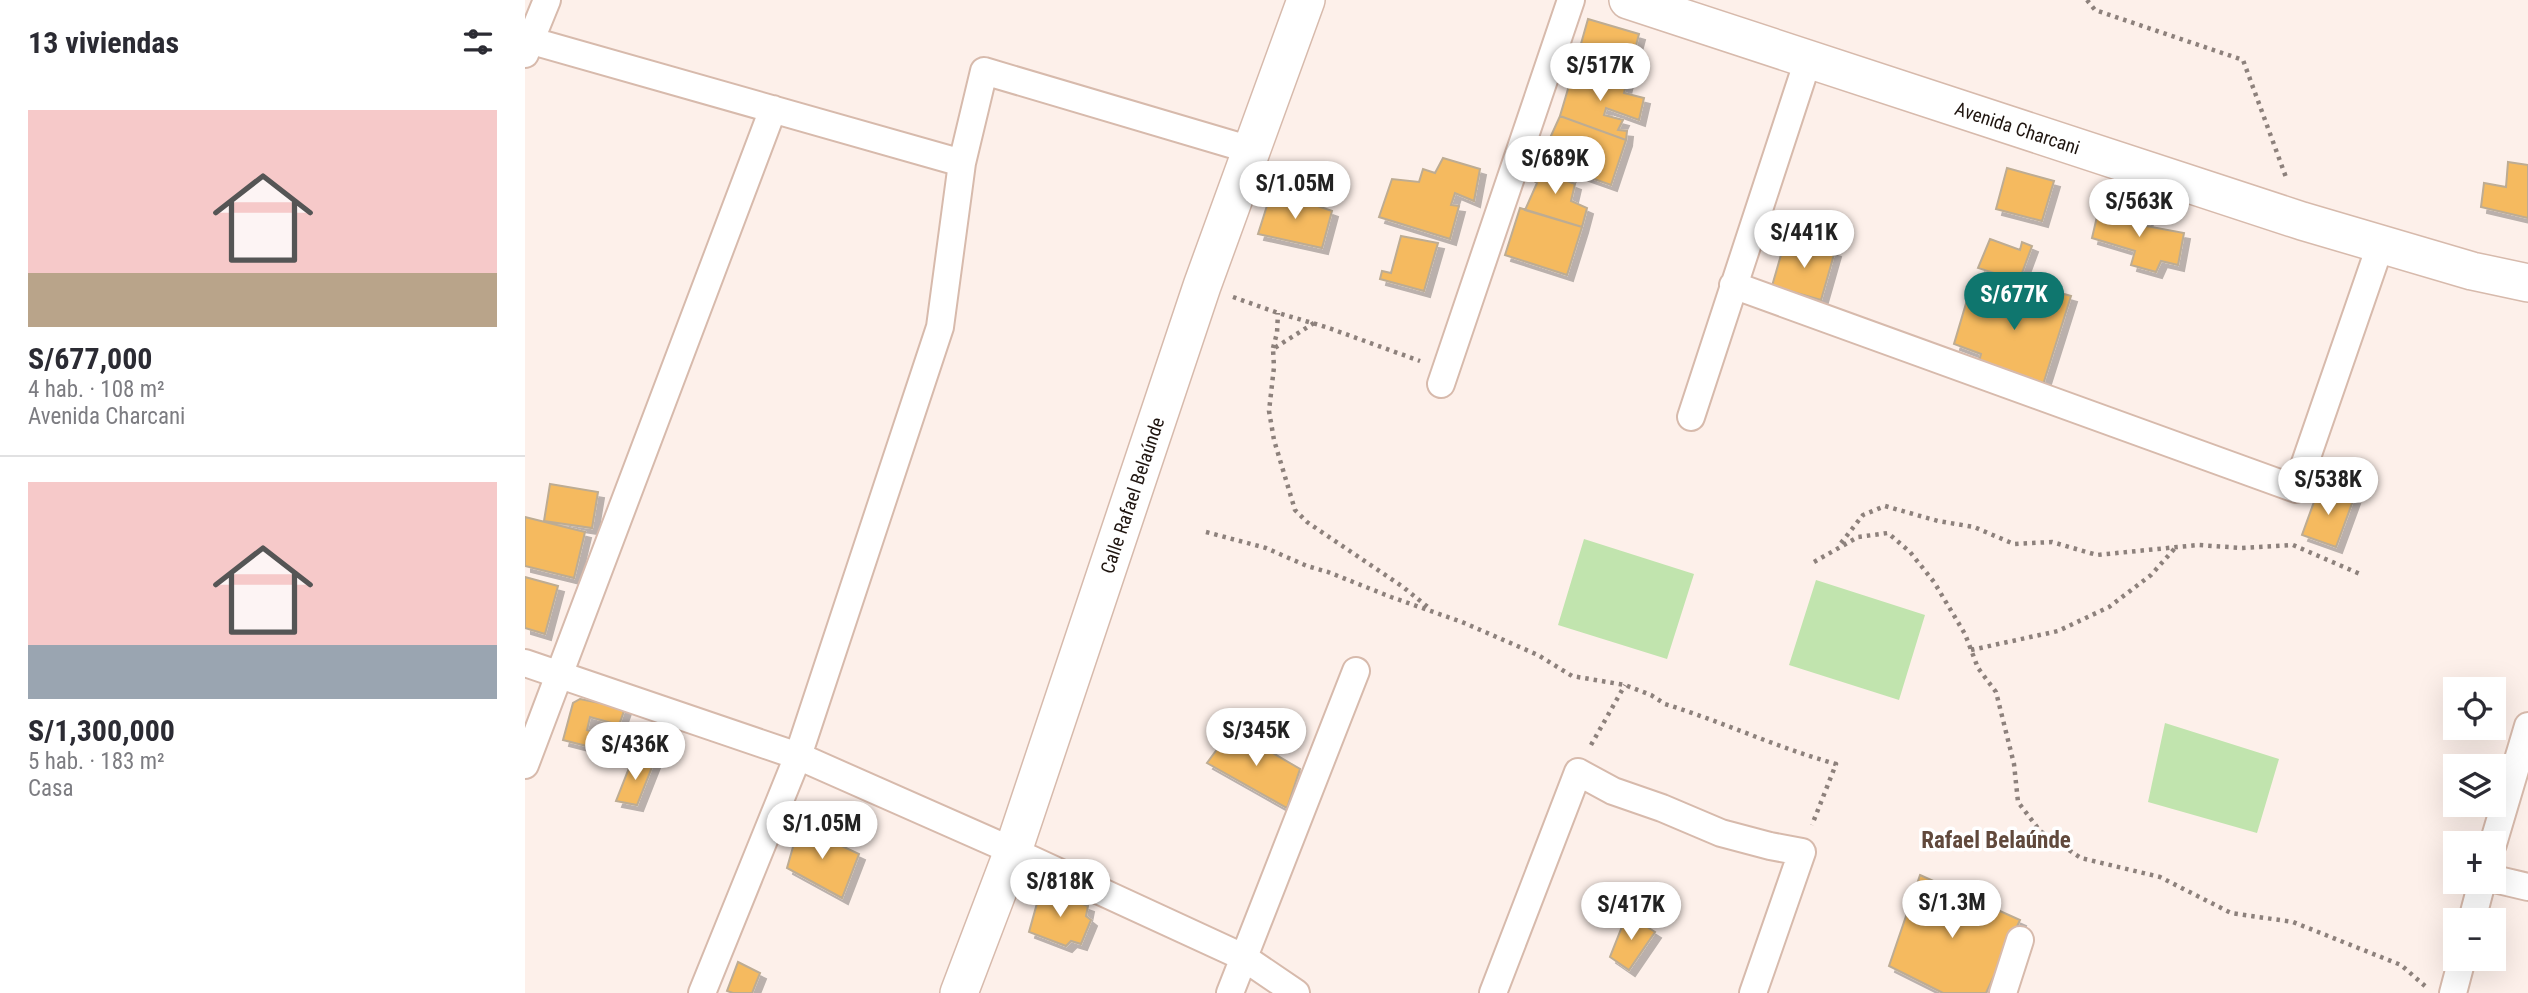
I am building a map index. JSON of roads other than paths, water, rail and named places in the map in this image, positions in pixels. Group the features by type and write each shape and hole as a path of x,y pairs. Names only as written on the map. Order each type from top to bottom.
{"street":[{"path":"547,0 527,44 773,109 962,163"},
{"name":"Calle Rafael Belaúnde","path":"959,993 1013,851 1202,286 1306,0"},
{"path":"1444,375 1571,0"},
{"name":"Avenida Charcani","path":"1628,0 2380,246 2528,283"},
{"path":"1691,417 1808,60"},
{"path":"702,993 798,756 940,327 962,163 984,71 1251,150"},
{"path":"525,765 773,109"},
{"path":"1734,285 2296,489 2380,246"},
{"path":"525,663 798,756 1244,957 1296,993"},
{"path":"1230,993 1356,671"},
{"path":"2497,831 2528,726"},
{"path":"1493,993 1578,772 1613,791 1721,833 1802,852 1753,993"},
{"path":"2506,882 2528,887"},
{"path":"2003,993 2020,940"},
{"path":"2453,993 2459,971"}],"district":[{"name":"Rafael Belaúnde","path":"1996,840"}]}
